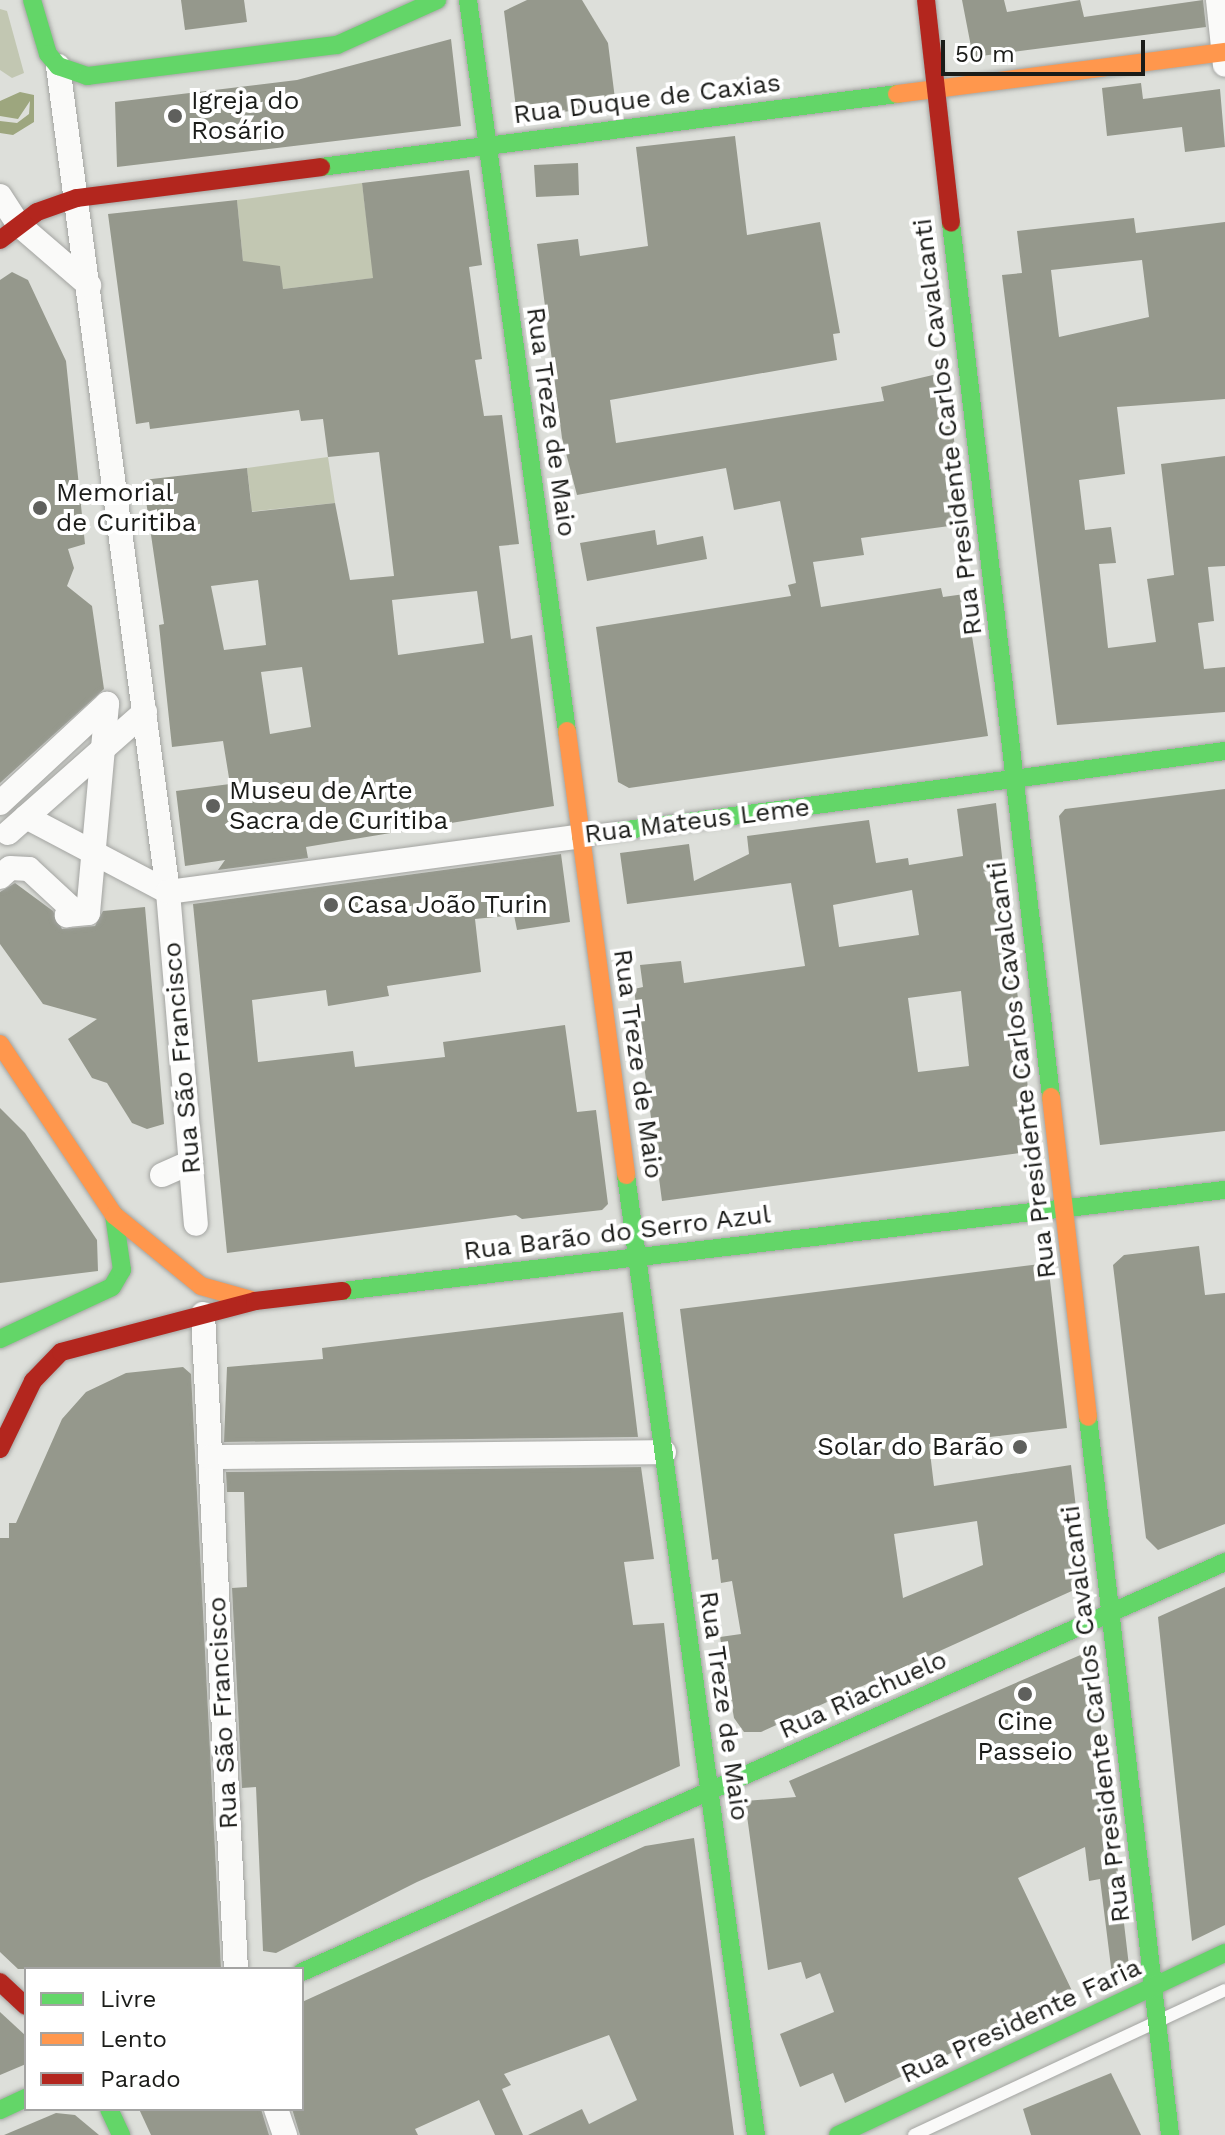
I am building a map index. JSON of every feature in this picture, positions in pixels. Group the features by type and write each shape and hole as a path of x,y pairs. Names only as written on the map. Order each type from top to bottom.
{"main road":[{"path":"32,0 40,39 58,66 102,75 337,45 437,0"},
{"name":"Rua Treze de Maio","path":"468,0 756,2135"},
{"name":"Rua Presidente Carlos Cavalcanti","path":"926,0 1170,2135"},
{"name":"Rua Duque de Caxias","path":"9,232 77,198 936,88 1224,56"},
{"name":"Rua Mateus Leme","path":"581,836 1225,751"},
{"path":"0,1044 114,1215 201,1286 255,1301"},
{"name":"Rua Barão do Serro Azul","path":"0,1449 33,1381 61,1352 255,1301 1225,1190"},
{"path":"0,1339 112,1287 122,1260 114,1215"},
{"path":"12,1356 33,1381"},
{"name":"Rua Riachuelo","path":"304,1971 1225,1562"},
{"name":"Rua Presidente Faria","path":"838,2135 1225,1953"},
{"path":"0,1982 24,2004"},
{"path":"0,2110 24,2099"},
{"path":"110,2111 121,2135"}],"street":[{"path":"1218,0 1224,56"},
{"name":"Rua São Francisco","path":"58,66 168,892 196,1224"},
{"path":"0,196 9,232 89,285"},
{"path":"0,803 107,704 88,913 67,915 70,907 29,869 10,868 0,877"},
{"path":"145,712 17,825 168,892"},
{"name":"Rua Mateus Leme","path":"168,892 581,836"},
{"path":"162,1175 191,1162"},
{"name":"Rua São Francisco","path":"203,1314 236,1967"},
{"path":"210,1457 664,1452"},
{"path":"277,2111 285,2135"}],"lane":[{"path":"914,2135 1225,1990"}],"shaded area":[{"path":"0,9 7,11 24,73 12,78 0,70"},
{"path":"20,92 34,95 34,122 13,135 0,133 0,121 17,123 29,114 30,101 18,119 0,116 0,101"},
{"path":"362,183 374,278 283,289 243,261 237,200"},
{"path":"328,457 335,503 207,516 251,501 247,468"}],"building":[{"path":"181,0 244,0 247,22 185,30"},
{"path":"527,0 582,0 608,43 616,107 517,116 504,11"},
{"path":"962,0 1004,0 1007,12 1080,0 1084,17 1203,0 1206,27 973,57"},
{"path":"451,39 461,126 117,167 115,102 297,80"},
{"path":"1141,83 1143,99 1220,89 1225,147 1185,152 1182,127 1107,136 1102,88"},
{"path":"735,136 747,235 820,222 840,333 833,334 837,360 610,400 616,443 884,401 881,387 946,372 964,524 861,538 864,555 813,562 821,607 941,588 943,597 972,593 971,630 988,736 629,788 618,782 596,627 791,596 788,585 796,583 780,501 734,510 726,468 577,495 562,438 537,244 578,239 580,256 648,246 636,147"},
{"path":"578,163 579,195 536,197 534,165"},
{"path":"469,170 482,265 469,267 482,359 475,360 484,416 502,415 519,544 499,546 511,639 532,635 554,806 306,847 308,858 218,870 225,860 185,866 176,791 230,784 223,741 172,747 159,625 164,624 143,480 247,468 252,512 335,503 350,580 394,576 379,452 328,457 323,419 301,421 299,410 150,429 149,422 136,424 108,214 237,200 243,261 280,266 283,289 373,278 362,183","holes":["258,580 266,645 224,650 211,586","477,591 484,643 398,655 392,600","302,667 311,727 270,734 261,672"]},
{"path":"1134,218 1136,233 1225,222 1225,399 1117,407 1125,474 1079,480 1085,530 1111,527 1116,563 1099,564 1108,648 1156,642 1147,579 1174,575 1161,464 1225,456 1225,566 1208,567 1214,621 1198,623 1204,669 1225,667 1225,712 1057,725 1002,275 1022,273 1017,231","holes":["1142,260 1149,317 1059,337 1051,270"]},
{"path":"12,272 28,280 66,361 85,544 68,549 74,568 67,586 92,606 104,689 0,783 0,280"},
{"path":"655,530 657,545 703,536 707,559 587,581 580,543"},
{"path":"1225,789 1225,1131 1100,1145 1059,816 1065,809"},
{"path":"996,803 1035,1151 662,1201 634,989 643,987 640,965 681,961 684,983 805,966 791,883 627,904 620,853 689,844 694,881 749,854 747,836 869,820 876,863 908,858 909,865 963,856 957,809","holes":["912,890 919,935 839,947 833,905","961,991 969,1066 918,1072 908,998"]},
{"path":"561,854 570,922 517,930 514,915 475,919 481,972 387,986 389,996 328,1006 326,990 252,1000 258,1062 353,1051 355,1067 445,1057 443,1042 565,1025 577,1112 596,1110 608,1204 602,1210 522,1219 516,1215 227,1253 193,904"},
{"path":"15,883 53,911 62,929 95,926 103,911 145,907 164,1124 147,1129 132,1123 107,1083 92,1078 68,1039 97,1019 43,1004 0,944 0,892"},
{"path":"0,1108 25,1133 97,1240 98,1271 0,1283"},
{"path":"1199,1246 1205,1295 1225,1293 1225,1524 1158,1550 1146,1538 1113,1265 1124,1255"},
{"path":"1048,1263 1067,1428 929,1444 934,1486 1071,1465 1085,1585 761,1732 744,1732 734,1718 720,1637 741,1634 732,1581 721,1583 718,1559 712,1560 680,1309","holes":["977,1521 983,1565 903,1598 894,1534"]},
{"path":"623,1312 638,1437 224,1442 227,1367 323,1359 322,1348"},
{"path":"183,1367 191,1374 221,1967 18,1969 0,1952 0,1538 9,1538 9,1523 16,1523 62,1419 86,1392 126,1373"},
{"path":"641,1467 654,1559 624,1562 633,1625 664,1623 680,1766 417,1882 276,1953 263,1951 256,1787 242,1788 232,1588 247,1587 244,1492 227,1492 226,1472"},
{"path":"1225,1587 1225,1925 1192,1941 1158,1617"},
{"path":"1092,1650 1129,1966 1112,1975 1100,1879 1089,1881 1085,1847 1018,1878 1074,1995 845,2103 833,2073 800,2087 780,2034 834,2012 820,1973 806,1979 801,1962 768,1970 745,1801 796,1797 789,1781"},
{"path":"694,1838 734,2135 528,2135 582,2109 589,2124 637,2100 609,2035 504,2074 511,2085 502,2089 523,2135 495,2135 479,2100 415,2129 418,2135 300,2135 293,2111 304,2111 304,2001 645,1846"},
{"path":"0,2012 24,2034 24,2065 0,2075"},
{"path":"1111,2073 1141,2135 1031,2135 1023,2109"},
{"path":"140,2111 262,2111 269,2135 151,2135"},
{"path":"56,2113 75,2115 99,2135 4,2135"}],"traffic: fast":[{"path":"32,0 48,54 58,66 87,76 337,45 437,0"},
{"path":"468,0 567,731"},
{"path":"321,167 897,94"},
{"path":"951,223 1051,1097"},
{"path":"581,836 1225,751"},
{"path":"626,1175 756,2135"},
{"path":"342,1291 1225,1190"},
{"path":"0,1339 112,1287 122,1270 114,1215"},
{"path":"1088,1417 1170,2135"},
{"path":"304,1971 1225,1562"},
{"path":"838,2135 1225,1953"},
{"path":"0,2110 24,2099"},
{"path":"110,2111 121,2135"}],"traffic: slow":[{"path":"897,94 1225,52"},
{"path":"567,731 626,1175"},
{"path":"0,1044 114,1215 201,1286 251,1300"},
{"path":"1051,1097 1088,1417"}],"traffic: jam":[{"path":"926,0 951,223"},
{"path":"0,240 37,212 77,198 321,167"},
{"path":"0,1449 33,1381 61,1352 255,1301 342,1291"},
{"path":"0,1982 24,2004"}],"place":[{"name":"Igreja do Rosário","path":"175,116"},
{"name":"Memorial de Curitiba","path":"40,508"},
{"name":"Museu de Arte Sacra de Curitiba","path":"213,806"},
{"name":"Casa João Turin","path":"331,905"},
{"name":"Solar do Barão","path":"1020,1447"},
{"name":"Cine Passeio","path":"1025,1694"}]}
